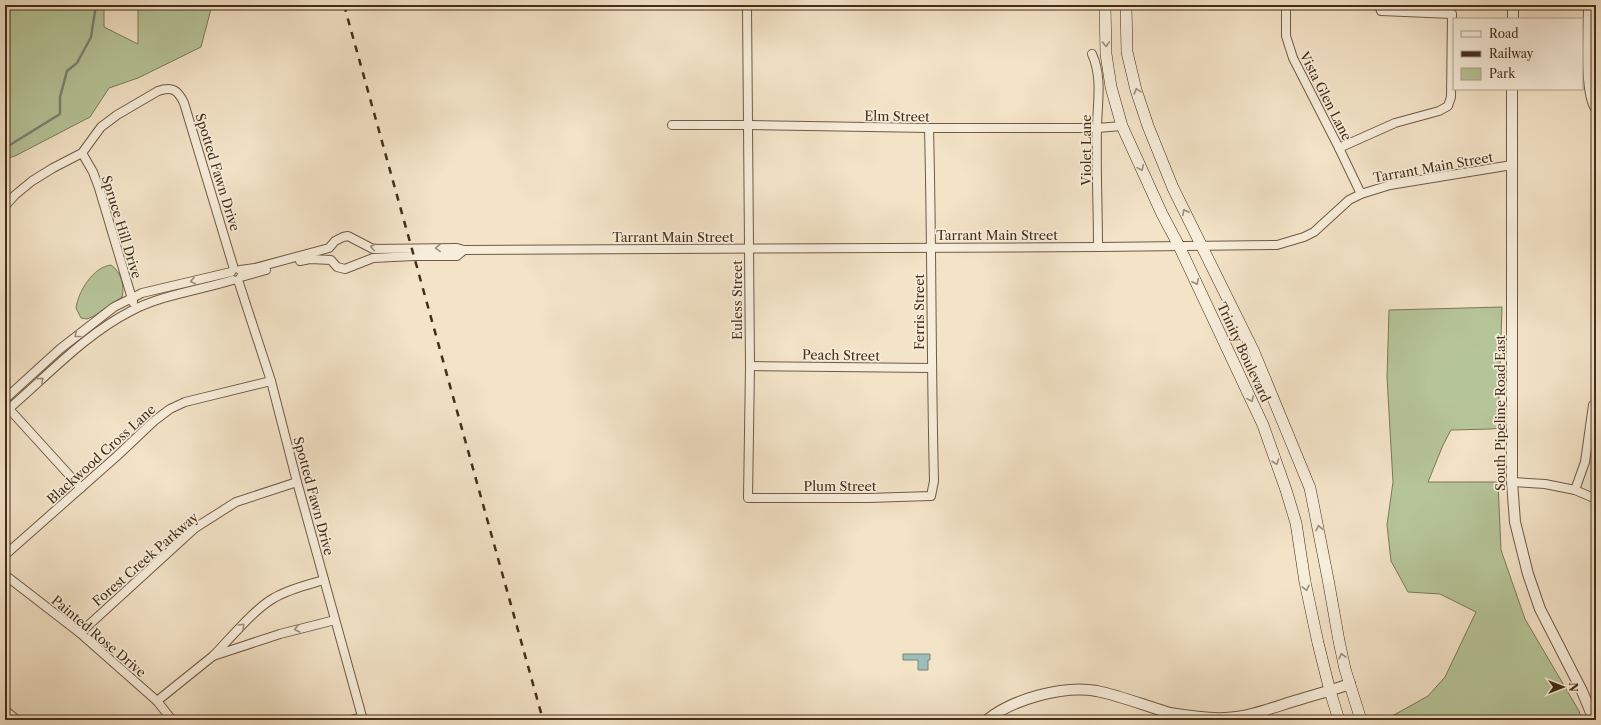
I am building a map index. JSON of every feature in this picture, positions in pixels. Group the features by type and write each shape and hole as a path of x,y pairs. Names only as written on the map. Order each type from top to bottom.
{"main road":[{"name":"Trinity Boulevard","path":"1105,5 1106,54 1111,87 1122,126 1162,214 1179,246 1263,425 1296,523 1305,582 1330,691 1339,720"},
{"name":"Trinity Boulevard","path":"1126,5 1127,52 1136,90 1148,126 1173,188 1254,352 1310,488 1328,579 1338,641 1361,720"}],"street":[{"name":"Euless Street","path":"747,5 750,366 748,498"},
{"name":"Vista Glen Lane","path":"1286,5 1286,36 1293,58 1361,194"},
{"path":"1339,148 1395,123 1439,111 1448,106 1451,97 1452,14 1382,11 1379,5"},
{"path":"1513,5 1513,18"},
{"path":"1588,5 1588,67 1590,97 1596,110"},
{"name":"Violet Lane","path":"1092,54 1098,73 1099,93 1096,128 1098,247"},
{"name":"Spotted Fawn Drive","path":"82,153 101,127 118,115 158,91 169,89 175,90 179,93 184,103 236,275 271,381 297,482 362,718"},
{"name":"South Pipeline Road East","path":"1512,90 1512,482 1515,522 1530,581 1540,610 1582,691 1594,720"},
{"name":"Elm Street","path":"672,125 929,128 1096,128 1122,126"},
{"name":"Ferris Street","path":"929,128 932,247 931,368 934,481 931,496"},
{"path":"5,206 15,195 32,181 82,153"},
{"name":"Spruce Hill Drive","path":"82,153 93,172 99,188 135,308"},
{"name":"Tarrant Main Street","path":"413,252 457,256 464,250 1098,247 1277,244 1304,237 1314,232 1349,200 1361,194 1390,185 1512,165"},
{"path":"9,409 84,342 110,323 135,308 256,268 330,248 335,241 343,236 348,236 373,249 413,252"},
{"path":"330,248 331,260 337,267 345,269 353,267 371,258 413,252"},
{"path":"81,488 9,409 10,401 5,400 41,366 93,322 114,307 142,293 310,259 331,260"},
{"name":"Peach Street","path":"750,366 931,368"},
{"name":"Blackwood Cross Lane","path":"5,555 154,421 170,409 185,402 271,381"},
{"path":"1575,490 1585,462 1593,406"},
{"name":"Forest Creek Parkway","path":"80,633 195,528 236,502 297,482"},
{"path":"1512,482 1545,484 1575,490 1596,499"},
{"name":"Plum Street","path":"748,498 868,498 931,496"},
{"name":"Painted Rose Drive","path":"5,575 80,633 157,702 172,720"},
{"path":"157,702 213,656 263,605 283,593 324,580"},
{"path":"213,656 280,634 335,620"},
{"path":"987,720 1008,707 1026,699 1069,690 1098,692 1176,714 1197,717 1224,718 1242,716 1262,711 1350,684"},
{"path":"5,710 17,720"},
{"path":"351,720 362,718"}],"green space":[{"path":"5,5 104,5 104,27 138,44 138,5 212,5 201,47 138,78 109,88 90,117 15,156 5,159"},
{"path":"111,265 120,275 123,288 122,297 94,316 87,319 81,318 76,308 83,288 98,270"},
{"path":"1502,307 1498,428 1451,430 1443,445 1428,482 1498,482 1501,550 1525,619 1579,711 1582,720 1385,720 1428,696 1445,677 1476,612 1440,594 1408,592 1391,561 1387,525 1393,482 1387,377 1389,310"}],"water":[{"path":"903,654 930,654 930,660 928,660 928,670 918,670 918,660 903,660"}],"waterway":[{"path":"5,148 60,114 60,97 67,71 77,63 91,37 96,5"}],"railway":[{"path":"344,5 543,720"}]}
